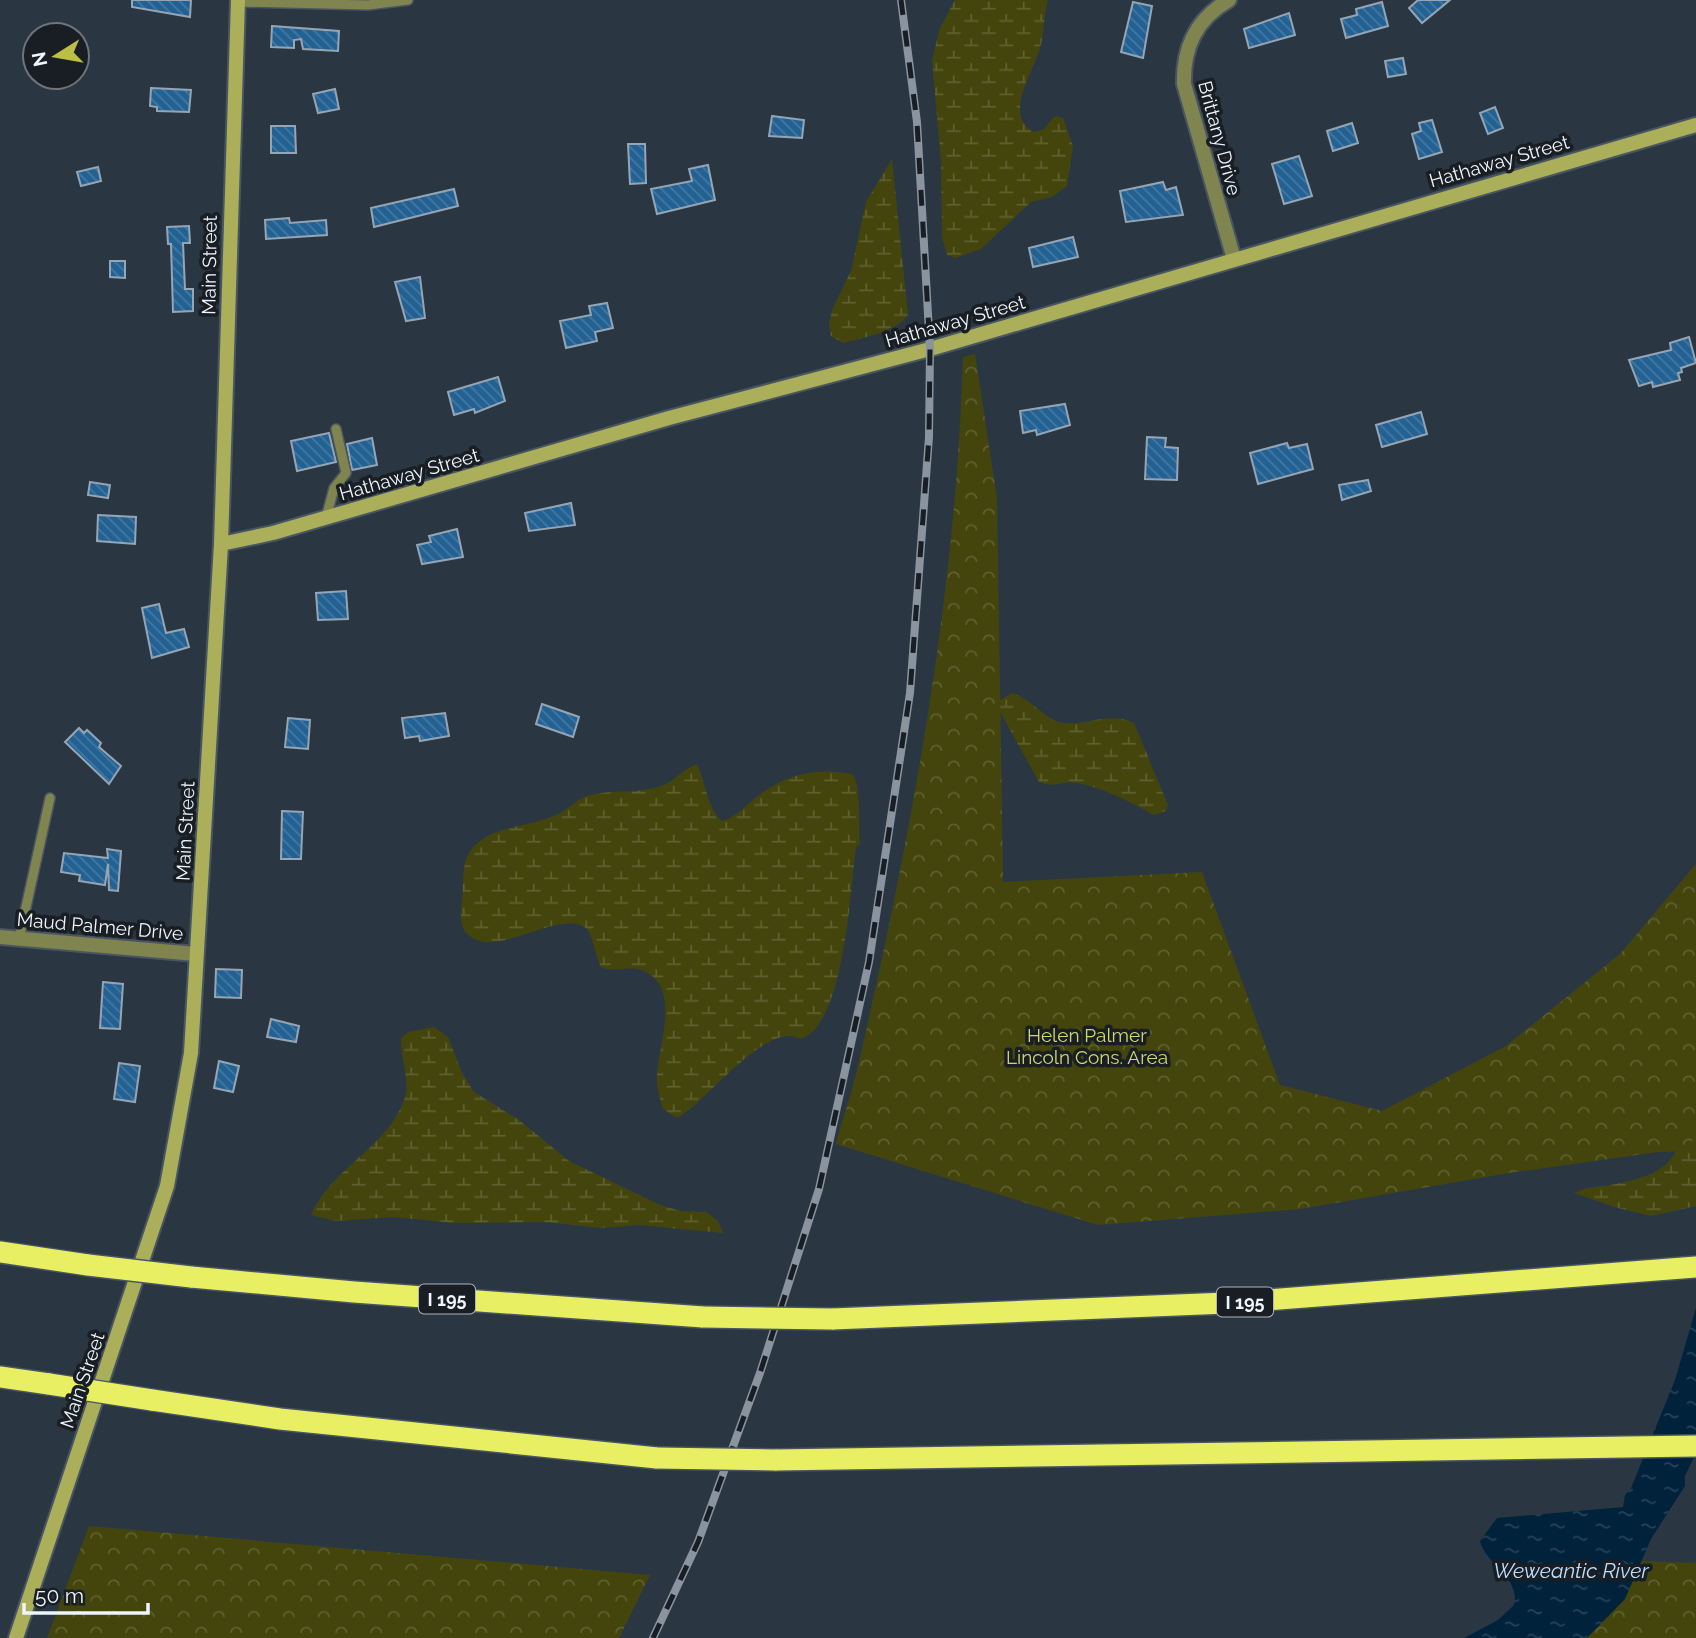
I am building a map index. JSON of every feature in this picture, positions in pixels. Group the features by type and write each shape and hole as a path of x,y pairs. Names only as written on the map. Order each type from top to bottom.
{"highway":[{"name":"I 195","path":"0,1252 191,1277 354,1292 703,1317 832,1319 1227,1303 1696,1267"},
{"path":"0,1377 280,1419 657,1458 775,1460 1696,1446"}],"main road":[{"name":"Main Street","path":"16,1638 167,1186 191,1053 221,544 238,1"},
{"name":"Hathaway Street","path":"221,544 326,518 669,418 930,349 1696,125"}],"street":[{"name":"Brittany Drive","path":"1228,0 1200,23 1189,42 1183,64 1184,83 1234,259"},
{"name":"Maud Palmer Drive","path":"0,937 196,954"}],"lane":[{"path":"238,1 368,5 408,0"},
{"path":"326,518 334,488 346,473 336,429"},
{"path":"19,939 50,798"}],"green space":[{"path":"955,0 1048,0 1042,42 1023,93 1021,115 1025,125 1034,132 1044,129 1055,116 1063,118 1073,146 1067,186 1052,197 1031,202 981,249 955,258 947,255 942,237 941,162 932,60 940,28"},
{"path":"892,159 908,315 887,330 843,343 831,336 829,324 833,308 851,271 866,202"},
{"name":"Helen Palmer Lincoln Cons. Area","path":"975,354 997,498 1003,882 1202,872 1280,1085 1382,1111 1506,1046 1620,954 1696,864 1696,1136 1685,1151 1658,1152 1509,1173 1300,1209 1098,1225 836,1144 859,1062 913,800 941,624 959,446 963,357"},
{"path":"1012,693 1058,722 1078,723 1115,718 1134,723 1168,805 1166,811 1154,815 1117,796 1087,785 1072,782 1050,785 1039,782 998,708 999,701"},
{"path":"697,764 713,810 722,821 737,814 779,782 814,772 852,774 857,787 860,844 856,847 848,923 836,984 827,1009 815,1029 800,1039 786,1036 771,1041 736,1066 677,1118 663,1109 658,1088 665,1004 656,979 639,969 601,967 588,930 575,924 562,924 502,941 488,942 477,940 466,933 461,912 466,858 477,844 487,837 549,818 587,796 661,786"},
{"path":"434,1027 448,1037 462,1073 474,1092 519,1120 569,1161 660,1205 681,1211 706,1212 718,1221 723,1233 639,1225 600,1228 545,1222 455,1223 393,1217 335,1221 311,1215 332,1183 374,1144 397,1115 406,1090 401,1038 408,1032"},
{"path":"1696,1096 1696,1206 1651,1216 1574,1193 1638,1179 1665,1165 1679,1145"},
{"path":"89,1526 650,1575 619,1638 47,1638"},
{"path":"1527,1557 1696,1563 1696,1638 1544,1638"}],"water":[{"name":"Weweantic River","path":"1696,1308 1696,1453 1685,1476 1685,1486 1651,1539 1625,1599 1587,1638 1464,1638 1498,1620 1514,1605 1515,1595 1508,1579 1488,1557 1480,1541 1497,1518 1623,1507 1625,1495 1631,1488 1675,1380"}],"building":[{"path":"132,0 191,0 190,17 132,7"},
{"path":"1418,0 1450,0 1422,23 1409,8"},
{"path":"1133,2 1152,6 1143,58 1121,52"},
{"path":"1382,2 1388,26 1346,38 1341,19 1357,15 1356,9"},
{"path":"1289,13 1295,35 1249,48 1244,29"},
{"path":"272,26 339,31 338,51 303,49 301,39 294,40 294,48 271,47"},
{"path":"1403,58 1406,74 1388,77 1385,61"},
{"path":"151,88 191,90 189,112 157,111 157,107 150,106"},
{"path":"335,89 339,109 318,113 313,94"},
{"path":"1495,107 1503,128 1488,134 1480,113"},
{"path":"772,116 804,120 802,138 769,136"},
{"path":"1432,120 1442,152 1419,159 1412,134 1421,131 1419,123"},
{"path":"1352,123 1358,143 1333,151 1327,131"},
{"path":"271,126 295,126 296,153 271,153"},
{"path":"628,144 645,144 646,183 630,184"},
{"path":"1299,156 1312,196 1284,204 1272,164"},
{"path":"708,165 715,200 657,214 651,189 692,181 689,169"},
{"path":"98,167 101,181 81,186 77,172"},
{"path":"1163,182 1166,190 1176,187 1183,215 1126,222 1120,191"},
{"path":"454,189 458,206 374,227 371,208"},
{"path":"289,218 290,223 326,220 327,235 266,239 265,220"},
{"path":"189,226 190,243 183,243 185,289 193,289 193,311 173,312 171,244 168,244 167,227"},
{"path":"1073,237 1078,257 1033,267 1029,248"},
{"path":"110,261 125,261 125,278 110,277"},
{"path":"420,277 425,318 406,321 395,282"},
{"path":"607,303 613,328 595,332 597,341 566,348 560,321 591,315 589,306"},
{"path":"1689,337 1696,363 1681,368 1682,372 1678,373 1680,380 1653,387 1652,382 1639,386 1629,360 1671,350 1670,343"},
{"path":"498,377 505,401 475,413 474,409 454,415 448,392"},
{"path":"1065,404 1070,425 1037,435 1036,430 1023,433 1020,411"},
{"path":"1421,412 1427,434 1382,447 1376,425"},
{"path":"329,433 336,462 297,471 291,441"},
{"path":"1147,437 1166,438 1165,447 1178,448 1177,480 1145,479"},
{"path":"372,438 377,465 352,470 347,444"},
{"path":"1287,443 1289,448 1307,444 1313,469 1258,484 1250,453"},
{"path":"1368,480 1371,491 1342,500 1339,485"},
{"path":"90,482 110,485 108,498 88,495"},
{"path":"571,503 575,525 529,531 525,513"},
{"path":"98,515 136,517 135,544 97,541"},
{"path":"457,529 463,557 422,564 417,545 431,542 429,536"},
{"path":"346,591 348,619 318,620 316,593"},
{"path":"159,604 166,633 184,629 189,647 152,658 142,608"},
{"path":"542,704 579,717 573,737 536,724"},
{"path":"445,713 449,736 420,741 419,736 405,738 402,718"},
{"path":"288,718 310,720 308,749 285,747"},
{"path":"79,728 84,733 87,730 101,743 99,747 121,766 109,784 65,742"},
{"path":"282,811 303,812 301,859 281,859"},
{"path":"107,849 121,851 118,891 109,890 108,864 105,885 79,881 80,875 61,872 64,853 108,858"},
{"path":"216,969 242,970 241,998 215,997"},
{"path":"103,982 123,984 120,1029 100,1028"},
{"path":"271,1019 299,1026 296,1042 267,1037"},
{"path":"219,1061 239,1066 233,1092 214,1088"},
{"path":"119,1063 140,1066 135,1102 114,1099"}],"railway":[{"path":"653,1638 698,1542 760,1373 819,1189 869,962 910,693 929,437 930,349 917,122 901,0"}]}
